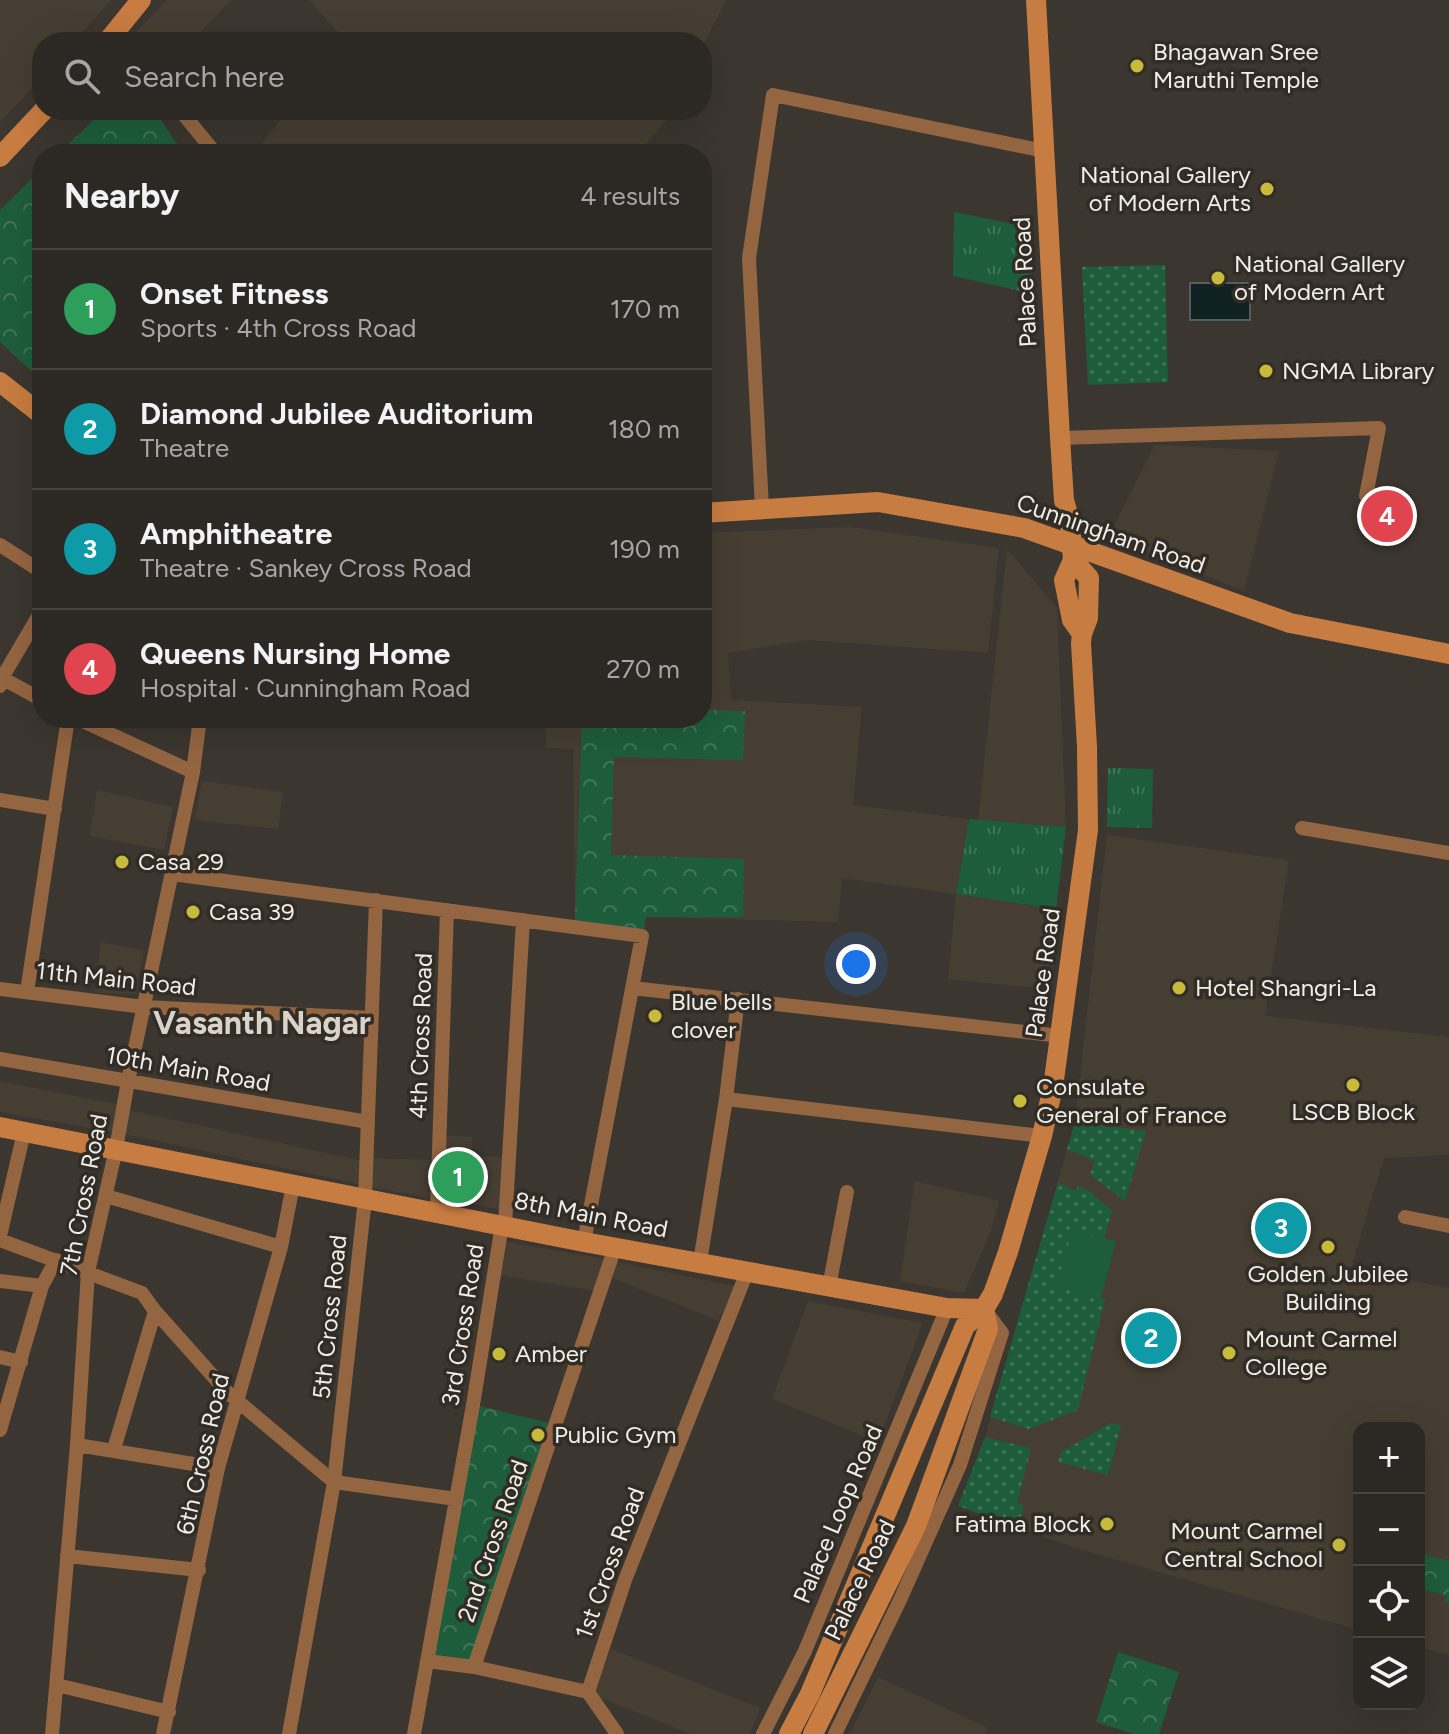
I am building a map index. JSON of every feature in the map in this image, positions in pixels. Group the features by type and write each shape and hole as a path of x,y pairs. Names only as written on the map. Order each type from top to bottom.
{"street":[{"path":"120,32 141,0"},
{"name":"Palace Road","path":"789,1734 810,1694 965,1326 984,1309 993,1294 1042,1136 1061,1036 1088,830 1082,634 1088,618 1089,578 1073,554 1064,500 1036,0"},
{"path":"762,508 749,258 773,95 1044,151"},
{"path":"0,157 35,120"},
{"path":"188,120 208,144"},
{"path":"0,382 32,407"},
{"path":"1060,438 1379,428 1366,496"},
{"name":"Cunningham Road","path":"712,512 878,502 1024,528 1073,554 1095,553 1290,623 1449,654"},
{"path":"0,545 32,566"},
{"path":"32,627 1,680 32,695"},
{"path":"27,992 67,728"},
{"path":"98,728 193,772"},
{"name":"7th Cross Road","path":"52,1734 77,1445 88,1272 193,772 199,728"},
{"path":"0,800 55,809"},
{"path":"1302,828 1449,853"},
{"path":"172,874 642,936 584,1242"},
{"name":"5th Cross Road","path":"289,1734 334,1482 365,1199 376,900"},
{"name":"4th Cross Road","path":"437,1211 447,910"},
{"name":"3rd Cross Road","path":"414,1734 500,1237 505,1225 523,920"},
{"path":"632,988 1061,1036"},
{"name":"11th Main Road","path":"0,989 144,1007 371,1018"},
{"path":"700,1262 726,1099 738,999"},
{"name":"10th Main Road","path":"0,1059 368,1122"},
{"path":"726,1099 1042,1136"},
{"name":"8th Main Road","path":"0,1127 584,1242 947,1308 984,1309"},
{"path":"24,1132 0,1238 142,1293 228,1393 334,1482 456,1499"},
{"name":"6th Cross Road","path":"163,1734 218,1468 281,1247 293,1185"},
{"path":"829,1287 847,1192"},
{"path":"106,1196 281,1247"},
{"path":"1405,1217 1449,1226"},
{"name":"2nd Cross Road","path":"474,1667 615,1247"},
{"path":"0,1430 42,1286 56,1260"},
{"name":"1st Cross Road","path":"588,1692 625,1580 747,1272"},
{"path":"0,1281 42,1286"},
{"name":"Palace Loop Road","path":"763,1734 805,1651 947,1308"},
{"path":"835,1734 900,1600 960,1465 1002,1333 984,1309"},
{"name":"Palace Road","path":"813,1734 916,1526 988,1329 984,1309"},
{"path":"114,1449 155,1311"},
{"path":"0,1357 21,1362"},
{"path":"77,1445 218,1468"},
{"path":"67,1556 199,1570"},
{"path":"427,1661 474,1667 588,1692 617,1734"},
{"path":"57,1685 169,1712"}],"shaded area":[{"path":"0,0 111,0 83,32 32,32 32,88 0,122"},
{"path":"167,0 231,0 201,32 136,32"},
{"path":"309,0 726,0 710,32 338,32"},
{"path":"280,120 666,120 646,144 261,144"},
{"path":"1190,283 1250,283 1250,320 1190,320"},
{"path":"1155,445 1279,451 1244,591 1108,538"},
{"path":"850,527 999,548 988,653 808,640 728,653 731,700 862,707 853,805 969,819 956,894 842,878 838,922 646,917 575,921 573,749 546,748 545,728 712,728 712,533"},
{"path":"1007,549 1057,608 1066,827 978,820"},
{"path":"202,781 283,792 278,829 194,820"},
{"path":"97,790 173,807 164,850 90,836"},
{"name":"Mount Carmel College","path":"1107,835 1289,860 1265,1016 1449,1037 1449,1155 1384,1158 1351,1268 1449,1288 1449,1655 1425,1649 1425,1422 1353,1422 1353,1628 1076,1548 958,1506 985,1437 1075,1122"},
{"path":"956,894 1056,909 1046,989 948,979"},
{"path":"101,942 144,951 136,994 95,993"},
{"path":"0,1081 121,1105 116,1133 0,1112"},
{"path":"129,1110 363,1161 362,1185 124,1134"},
{"path":"442,1135 472,1137 472,1156 505,1157 503,1210 440,1198"},
{"path":"368,1158 436,1160 435,1198 368,1187"},
{"path":"915,1181 999,1201 992,1228 964,1293 900,1281"},
{"path":"502,1241 606,1259 595,1291 497,1275"},
{"path":"616,1262 735,1286 719,1321 612,1278"},
{"path":"808,1301 923,1323 878,1442 772,1399"},
{"path":"611,1649 760,1708 750,1734 691,1734 593,1695"},
{"path":"878,1677 988,1728 985,1734 850,1734"}],"green space":[{"path":"94,120 161,120 177,144 68,144"},
{"path":"32,179 32,372 0,342 0,210"},
{"path":"954,212 1028,227 1030,293 953,276"},
{"path":"1165,265 1168,382 1088,385 1082,267"},
{"path":"712,710 745,711 743,760 614,757 611,855 744,859 743,917 646,917 644,930 575,921 582,728 712,728"},
{"path":"1108,768 1153,769 1152,828 1107,827"},
{"path":"969,819 1066,827 1056,909 956,894"},
{"path":"1075,1122 1146,1131 1125,1201 1090,1175 1095,1161 1067,1149"},
{"path":"1058,1182 1076,1191 1078,1186 1092,1193 1112,1211 1104,1238 1072,1231 1058,1286 1105,1299 1078,1410 1029,1429 990,1417"},
{"path":"1072,1230 1116,1241 1101,1298 1057,1287"},
{"path":"476,1405 553,1424 473,1664 430,1658"},
{"path":"1111,1423 1121,1426 1108,1475 1058,1462 1061,1452"},
{"path":"985,1437 1031,1448 1017,1503 1024,1505 1019,1527 958,1506"},
{"path":"1425,1555 1449,1561 1449,1603 1445,1602 1447,1596 1425,1590"},
{"path":"1118,1652 1179,1672 1159,1734 1134,1734 1096,1722"}],"place":[{"name":"Bhagawan Sree Maruthi Temple","path":"1137,66"},
{"name":"National Gallery of Modern Arts","path":"1267,189"},
{"name":"National Gallery of Modern Art","path":"1218,278"},
{"name":"NGMA Library","path":"1266,371"},
{"name":"Queens Nursing Home","path":"1387,516"},
{"name":"Casa 29","path":"122,862"},
{"name":"Casa 39","path":"193,912"},
{"name":"Hotel Shangri-La","path":"1179,988"},
{"name":"Blue bells clover","path":"655,1016"},
{"name":"LSCB Block","path":"1353,1085"},
{"name":"Consulate General of France","path":"1020,1101"},
{"name":"Onset Fitness","path":"458,1177"},
{"name":"Amphitheatre","path":"1281,1228"},
{"name":"Golden Jubilee Building","path":"1328,1247"},
{"name":"Diamond Jubilee Auditorium","path":"1151,1338"},
{"name":"Mount Carmel College","path":"1229,1353"},
{"name":"Amber","path":"499,1354"},
{"name":"Public Gym","path":"538,1435"},
{"name":"Fatima Block","path":"1107,1524"},
{"name":"Mount Carmel Central School","path":"1339,1545"}],"district":[{"name":"Vasanth Nagar","path":"262,1023"}]}
